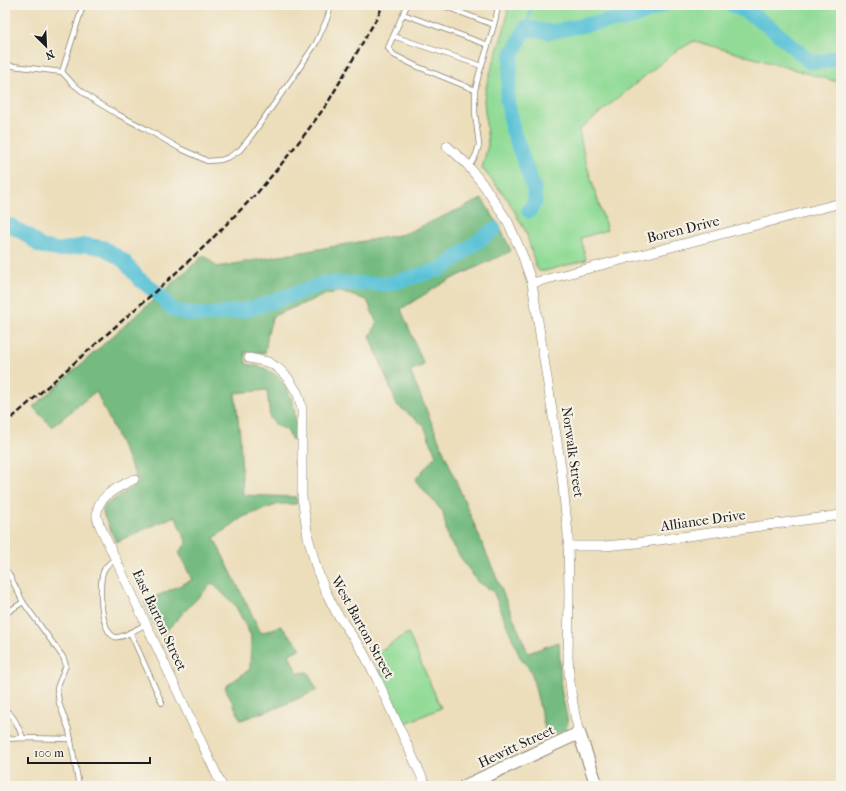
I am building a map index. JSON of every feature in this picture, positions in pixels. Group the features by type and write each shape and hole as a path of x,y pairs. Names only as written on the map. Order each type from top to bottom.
{"street":[{"name":"Norwalk Street","path":"447,146 466,163 485,187 508,222 522,254 532,283 561,467 568,546 568,672 577,723 597,786"},
{"name":"Boren Drive","path":"532,283 841,203"},
{"name":"West Barton Street","path":"249,358 268,362 278,368 288,378 298,394 302,409 302,498 308,537 317,570 336,612 370,666 426,786"},
{"name":"East Barton Street","path":"134,479 114,490 105,497 97,511 97,518 222,786"},
{"name":"Alliance Drive","path":"568,546 604,546 637,543 841,515"},
{"name":"Hewitt Street","path":"465,786 580,733"}],"lane":[{"path":"62,72 82,5"},
{"path":"5,65 62,72 73,84 92,99 117,114 179,148 207,161 221,160 240,150 250,139 316,43 327,19 331,5"},
{"path":"407,5 388,48 394,55 416,66 475,90"},
{"path":"441,5 494,24"},
{"path":"469,167 476,155 479,145 475,112 475,90 498,5"},
{"path":"403,14 488,45"},
{"path":"393,36 482,66"},
{"path":"115,559 104,570 101,580 104,622 112,636 116,638 121,637 146,624"},
{"path":"5,569 23,602 64,656 66,665 57,688 59,703 69,730 79,786"},
{"path":"5,614 23,602"},
{"path":"130,632 162,703"},
{"path":"5,710 10,713 16,721 23,738"},
{"path":"5,739 71,739"}],"green space":[{"path":"508,5 841,5 841,83 694,41 673,53 579,130 584,156 607,230 581,238 586,260 545,271 539,271 536,267 526,232 508,200 482,168 488,145 484,100 487,83 506,23"},
{"path":"482,199 498,224 511,251 443,283 401,309 424,365 410,371 528,653 559,642 561,689 568,723 566,729 547,737 531,671 520,657 493,591 477,581 448,539 443,512 415,480 436,455 424,426 397,405 370,336 377,324 367,300 340,292 327,294 273,316 268,332 265,353 245,352 246,364 259,366 272,372 280,379 286,388 294,407 297,440 292,440 287,430 277,426 270,419 267,390 235,393 240,436 243,495 296,497 297,504 279,504 243,517 214,538 261,633 281,626 301,648 289,654 297,673 308,672 317,690 282,706 241,720 225,687 250,669 251,636 235,605 212,583 160,637 144,602 192,580 179,552 187,543 175,516 116,542 104,516 103,510 107,504 139,483 96,391 52,427 33,407 204,255 217,267 404,234"},
{"path":"408,633 441,708 404,724 373,655"}],"waterway":[{"path":"526,28 532,5"},
{"path":"529,211 535,202 534,189 513,131 507,99 512,54 526,28 550,32 589,24 629,19 663,5"},
{"path":"732,5 744,10 764,23 810,62 822,62 841,56"},
{"path":"5,226 11,226 27,235 40,246 59,250 86,245 104,248 124,261 139,279 161,296 172,309 184,313 202,315 250,309 324,283 389,284 443,268 494,229"}],"railway":[{"path":"5,424 166,282 208,243 258,192 327,104 383,5"}]}
